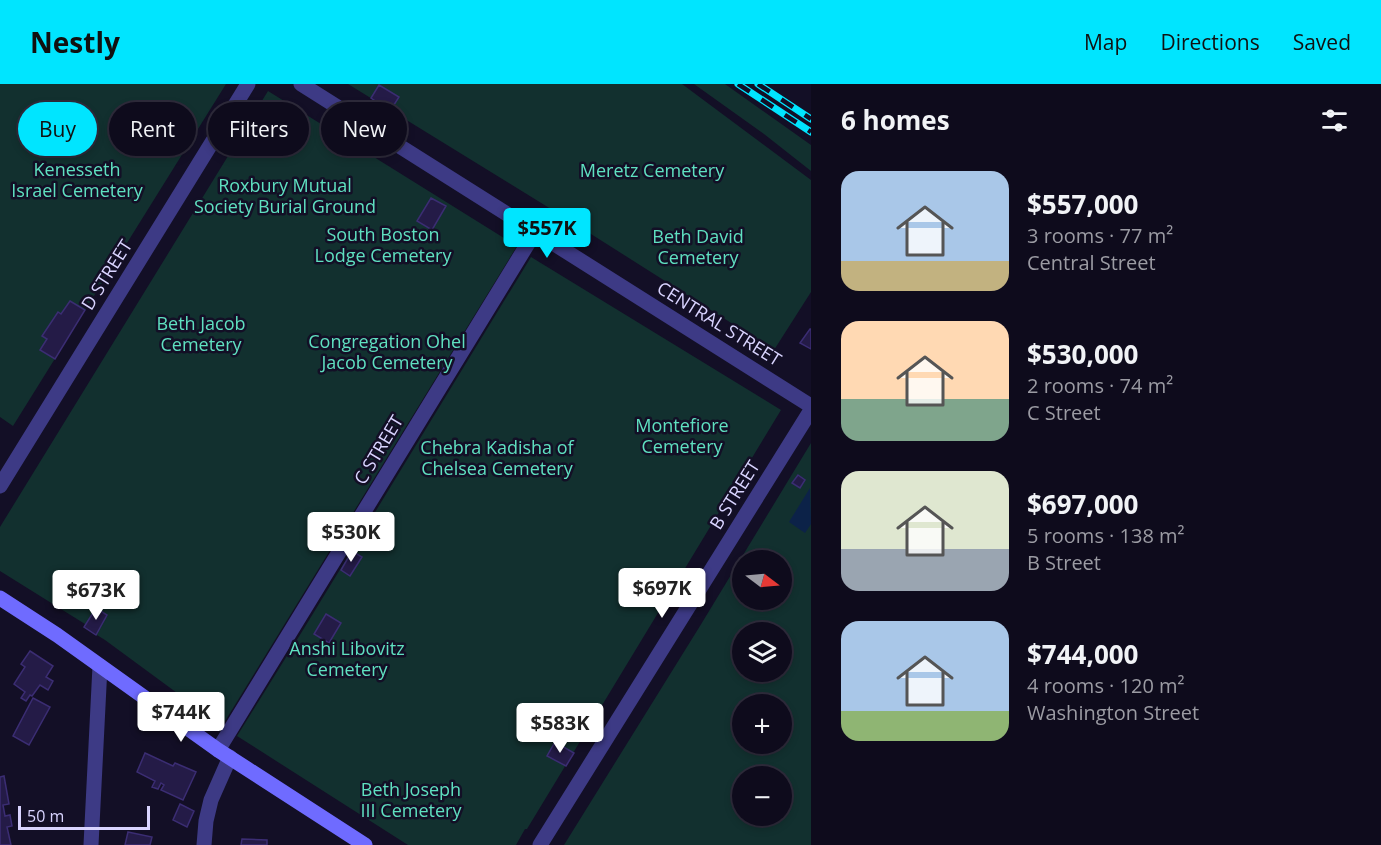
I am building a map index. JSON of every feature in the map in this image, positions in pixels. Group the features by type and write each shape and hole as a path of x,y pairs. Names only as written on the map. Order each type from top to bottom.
{"main road":[{"path":"0,598 224,754 365,845"}],"street":[{"name":"D STREET","path":"0,486 248,84"},
{"name":"CENTRAL STREET","path":"302,84 811,408"},
{"name":"C STREET","path":"204,845 206,821 224,754 535,232"},
{"name":"B STREET","path":"540,845 811,408"},
{"path":"92,845 100,666"}],"green space":[{"name":"Kenesseth Israel Cemetery","path":"0,84 226,84 215,102 208,102 208,113 196,132 196,102 109,102 109,156 181,156 13,426 0,417"},
{"path":"348,84 682,84 811,180 811,292 774,350 407,120 407,102 377,102"},
{"path":"694,84 725,84 811,145 811,171 764,134"},
{"path":"268,91 286,102 261,102"},
{"path":"309,117 321,124 321,156 372,156 517,246 222,726 84,627 85,624 0,571 0,527 228,156 309,156"},
{"path":"531,257 781,410 516,845 408,845 237,736"},
{"path":"811,443 811,845 564,845 732,573 732,610 792,610 792,550 746,550"}],"water":[{"path":"810,488 811,524 805,533 789,522"}],"building":[{"path":"379,85 399,97 396,102 377,102 371,98"},
{"path":"431,198 446,206 432,230 417,221"},
{"path":"70,301 85,310 55,359 40,350 47,339 42,336 58,312 61,314"},
{"path":"811,329 811,349 800,343"},
{"path":"798,475 805,480 800,488 792,483"},
{"path":"352,551 362,557 350,576 341,570"},
{"path":"96,608 107,615 96,635 84,627"},
{"path":"326,614 341,623 329,643 314,634"},
{"path":"30,651 53,666 46,677 53,681 48,690 40,685 26,701 21,698 25,692 14,684 25,667 21,664"},
{"path":"33,698 50,707 29,745 13,736"},
{"path":"555,742 574,753 566,766 547,756"},
{"path":"145,753 173,766 175,763 196,772 183,800 161,790 164,785 161,783 158,789 152,787 155,781 137,772"},
{"path":"4,776 9,804 3,805 5,816 10,815 12,826 7,827 11,845 0,845 0,777"},
{"path":"180,804 194,811 187,827 173,820"},
{"path":"128,832 152,837 150,845 125,845"},
{"path":"242,839 267,840 267,845 241,845"}],"railway":[{"path":"738,84 811,132"},
{"path":"758,84 811,119"}],"park label":[{"name":"Meretz Cemetery","path":"652,171"},
{"name":"Roxbury Mutual Society Burial Ground","path":"285,196"},
{"name":"South Boston Lodge Cemetery","path":"383,245"},
{"name":"Beth David Cemetery","path":"698,247"},
{"name":"Beth Jacob Cemetery","path":"201,334"},
{"name":"Congregation Ohel Jacob Cemetery","path":"387,352"},
{"name":"Montefiore Cemetery","path":"682,436"},
{"name":"Chebra Kadisha of Chelsea Cemetery","path":"497,458"},
{"name":"Anshi Libovitz Cemetery","path":"347,659"},
{"name":"Beth Joseph III Cemetery","path":"411,800"}]}
